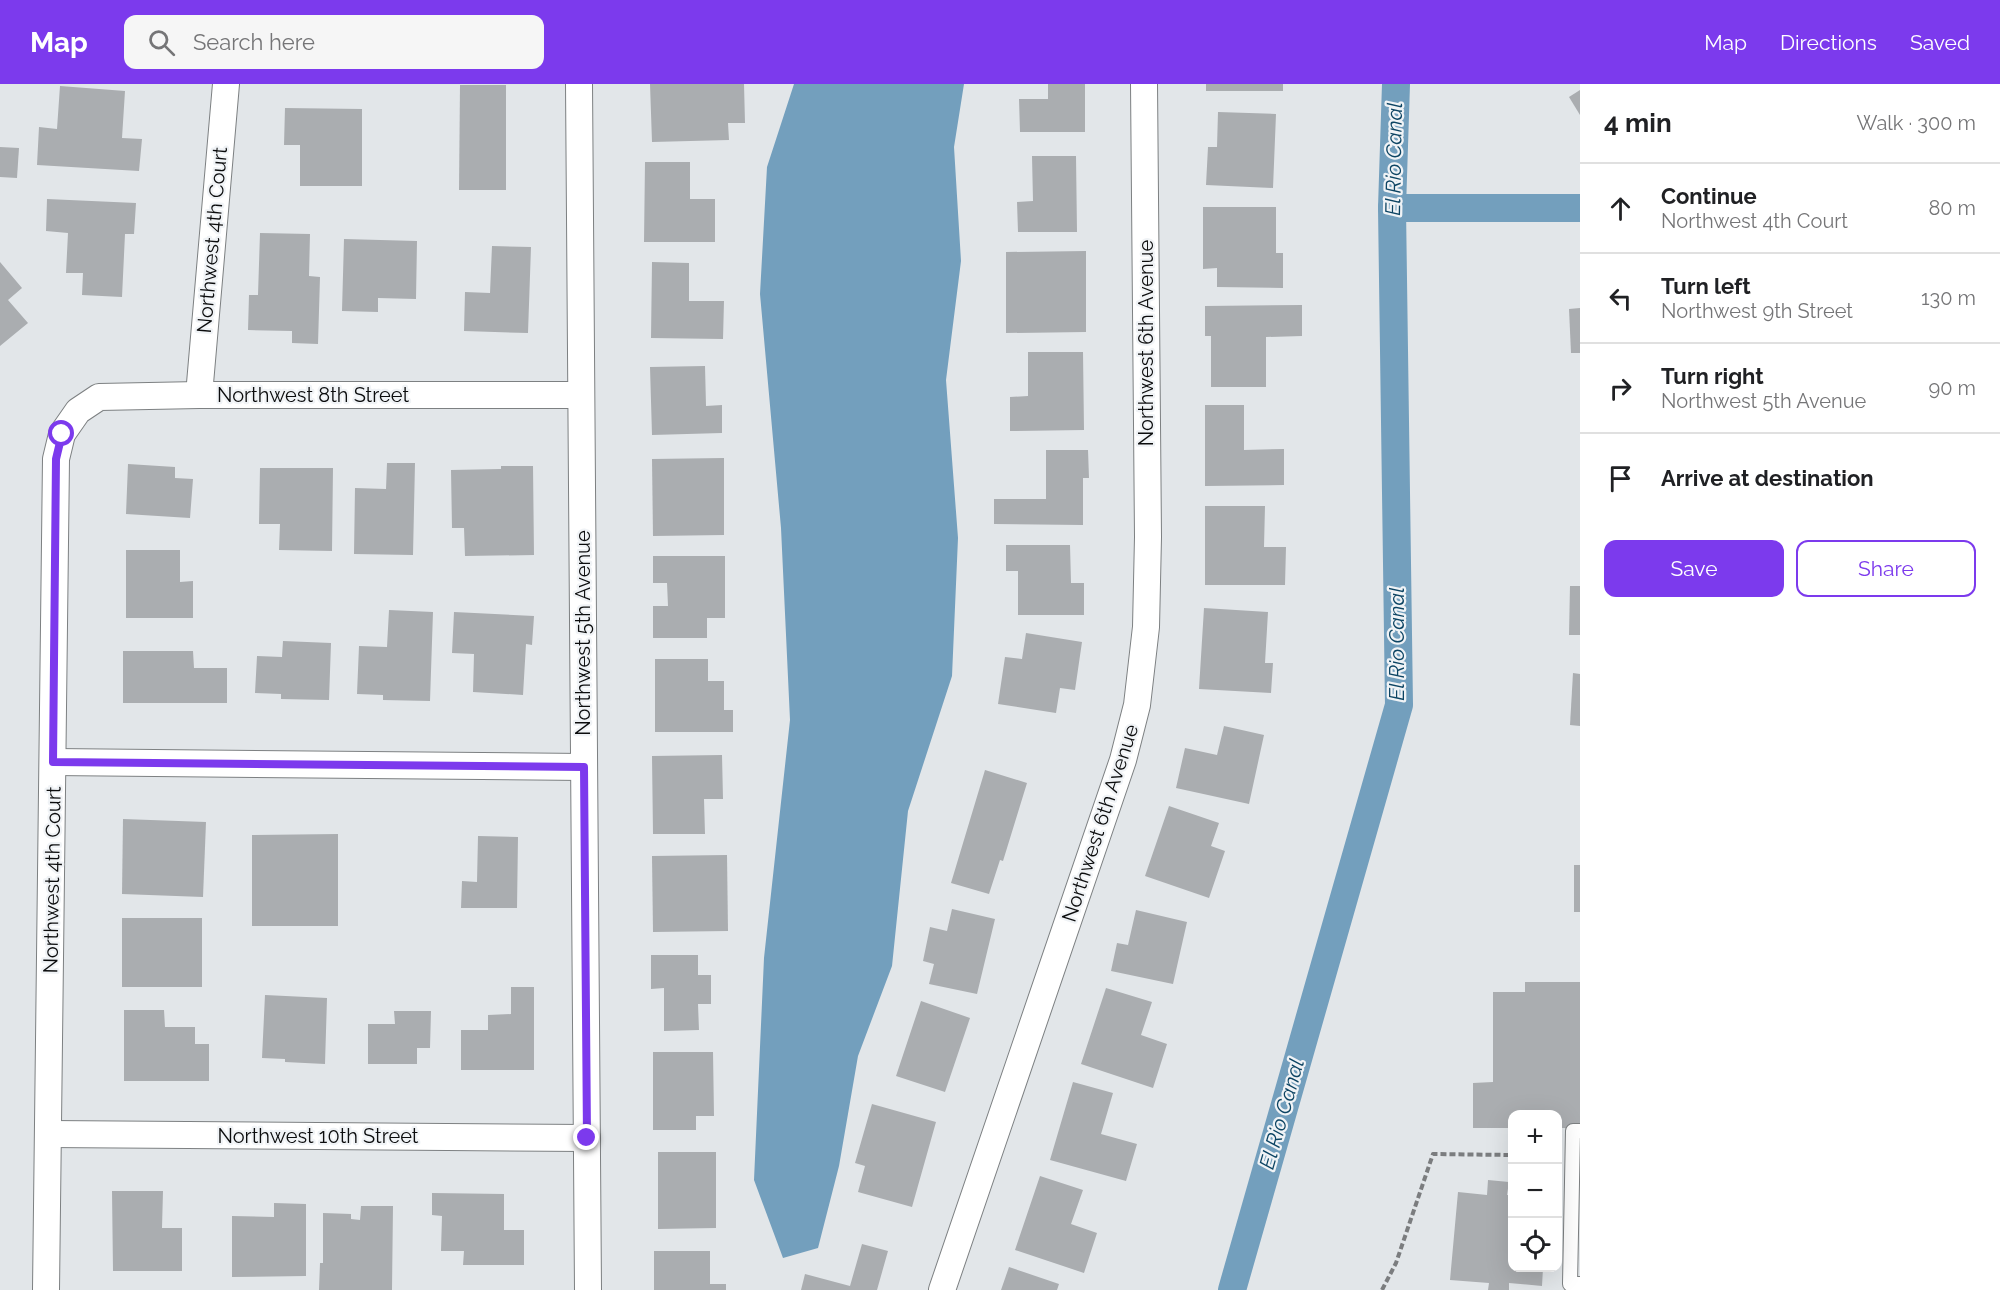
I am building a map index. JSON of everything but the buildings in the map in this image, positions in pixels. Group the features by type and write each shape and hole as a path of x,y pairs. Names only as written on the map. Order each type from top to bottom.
{"street":[{"name":"Northwest 4th Court","path":"199,395 226,84"},
{"name":"Northwest 5th Avenue","path":"579,84 588,1290"},
{"name":"Northwest 6th Avenue","path":"942,1290 1123,760 1137,705 1146,627 1148,537 1144,84"},
{"name":"Northwest 8th Street","path":"62,434 78,411 99,397 581,395"},
{"name":"Northwest 4th Court","path":"46,1290 56,459 62,434"},
{"path":"53,762 584,767"},
{"name":"Northwest 10th Street","path":"49,1134 587,1138"}],"lane":[{"path":"1580,1131 1573,1131 1570,1284 1580,1284"}],"path":[{"path":"1382,1290 1396,1263 1433,1154 1508,1155"}],"water":[{"path":"794,84 964,84 954,147 961,261 946,380 958,538 952,676 908,811 892,966 858,1056 839,1166 818,1248 783,1258 754,1180 764,958 790,720 781,528 760,294 767,167"}],"waterway":[{"name":"El Rio Canal","path":"1232,1290 1399,705 1392,208 1396,84"},
{"path":"1392,208 1580,208"}],"route":[{"path":"62,434 56,459 53,762 584,767 587,1138"}]}
